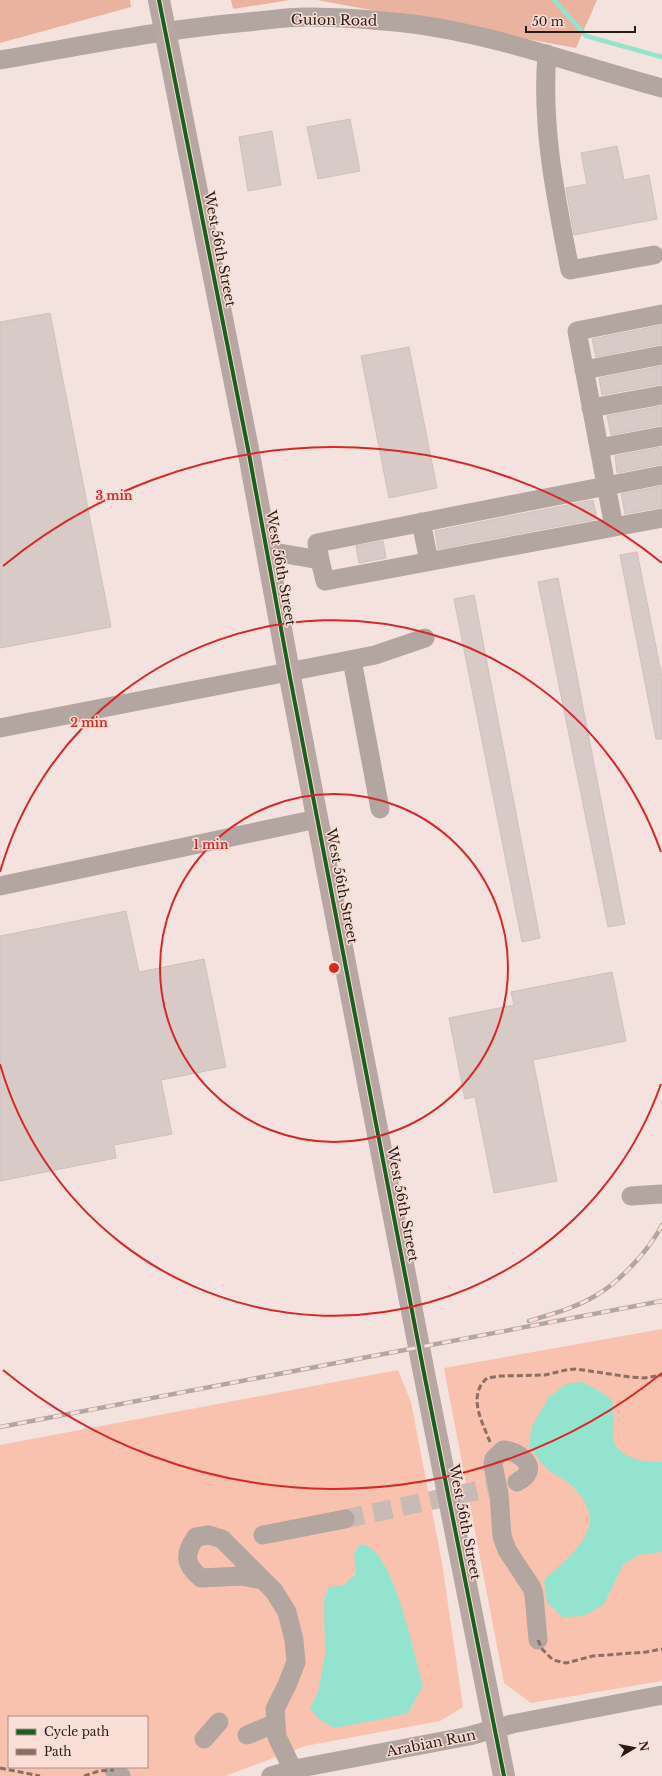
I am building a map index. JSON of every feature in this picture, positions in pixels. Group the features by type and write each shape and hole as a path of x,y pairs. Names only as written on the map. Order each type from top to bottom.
{"main road":[{"name":"West 56th Street","path":"159,0 206,231 423,1368 504,1776"}],"street":[{"name":"Guion Road","path":"0,60 165,31 306,17 361,19 414,24 461,32 547,54 659,87"},
{"path":"547,54 545,87 550,159 570,270 654,255"},
{"path":"614,527 577,331 662,314"},
{"path":"584,370 662,355"},
{"path":"591,408 662,395"},
{"path":"599,448 662,436"},
{"path":"662,475 317,543 325,581 662,518"},
{"path":"421,522 429,561"},
{"path":"268,551 320,560"},
{"path":"0,728 352,660 375,655 425,638"},
{"path":"352,660 380,809"},
{"path":"0,886 318,819"},
{"path":"631,1196 662,1194"},
{"path":"517,1482 526,1478 528,1465 523,1458 514,1453 498,1454 493,1465 499,1494 502,1536 507,1550 532,1588 538,1640"},
{"path":"263,1534 345,1519"},
{"path":"263,1580 274,1591 286,1612 294,1640 296,1662 275,1709 281,1774"},
{"name":"Arabian Run","path":"281,1774 469,1736 512,1724 662,1695"},
{"path":"204,1739 219,1722"},
{"path":"247,1736 276,1723"}],"shaded area":[{"path":"0,0 130,0 131,7 0,43"},
{"path":"231,0 290,0 233,9"},
{"path":"317,0 597,0 576,48"},
{"path":"662,1329 662,1681 531,1703 504,1683 444,1368"},
{"path":"398,1370 411,1402 442,1563 463,1707 440,1721 305,1746 225,1776 0,1776 0,1445"},
{"path":"582,1382 598,1390 612,1400 614,1419 613,1435 615,1444 620,1450 632,1458 662,1462 662,1552 638,1555 623,1565 604,1604 584,1616 563,1617 547,1603 544,1580 567,1559 585,1537 589,1525 589,1513 583,1499 571,1485 546,1468 529,1446 532,1426 549,1397 566,1384"},
{"path":"360,1544 369,1547 378,1556 387,1570 403,1610 423,1686 408,1713 334,1728 319,1719 310,1708 318,1692 325,1655 324,1598 329,1587 344,1585 356,1573 354,1554"}],"building":[{"path":"350,119 360,171 318,179 307,127"},
{"path":"272,131 281,185 248,191 239,137"},
{"path":"617,146 624,180 649,175 657,219 574,235 566,188 587,184 581,153"},
{"path":"50,313 111,627 0,648 0,322"},
{"path":"662,325 662,344 596,357 592,339"},
{"path":"409,347 437,488 389,498 361,356"},
{"path":"662,366 662,384 602,395 599,378"},
{"path":"662,406 662,425 611,435 607,416"},
{"path":"661,447 662,464 617,473 615,456"},
{"path":"662,486 662,507 625,514 621,494"},
{"path":"593,500 597,519 438,549 435,531"},
{"path":"383,541 386,558 359,563 356,546"},
{"path":"637,552 662,677 662,739 656,739 620,555"},
{"path":"558,578 625,924 608,927 538,582"},
{"path":"474,595 540,938 522,942 454,599"},
{"path":"126,911 139,972 204,959 226,1067 161,1080 172,1134 114,1145 116,1158 0,1181 0,936"},
{"path":"612,972 626,1041 533,1060 557,1181 494,1193 475,1097 465,1099 449,1018 514,1005 511,992"}],"waterway":[{"path":"554,0 586,36 662,57"}],"tunnel":[{"path":"345,1519 517,1482"}],"railway":[{"path":"529,1321 571,1307 605,1290 624,1274 642,1255 662,1225"},
{"path":"0,1427 662,1301"}],"marked path":[{"path":"490,1442 480,1417 477,1401 481,1385 487,1378 501,1376 545,1375 576,1369 644,1378 662,1375"},
{"path":"538,1640 542,1649 553,1660 566,1663 593,1656 646,1652 662,1649"},
{"path":"0,1768 40,1776"},
{"path":"84,1776 99,1771 114,1770"}],"cycle path":[{"path":"159,0 249,454 289,672 423,1368 504,1776"}]}
